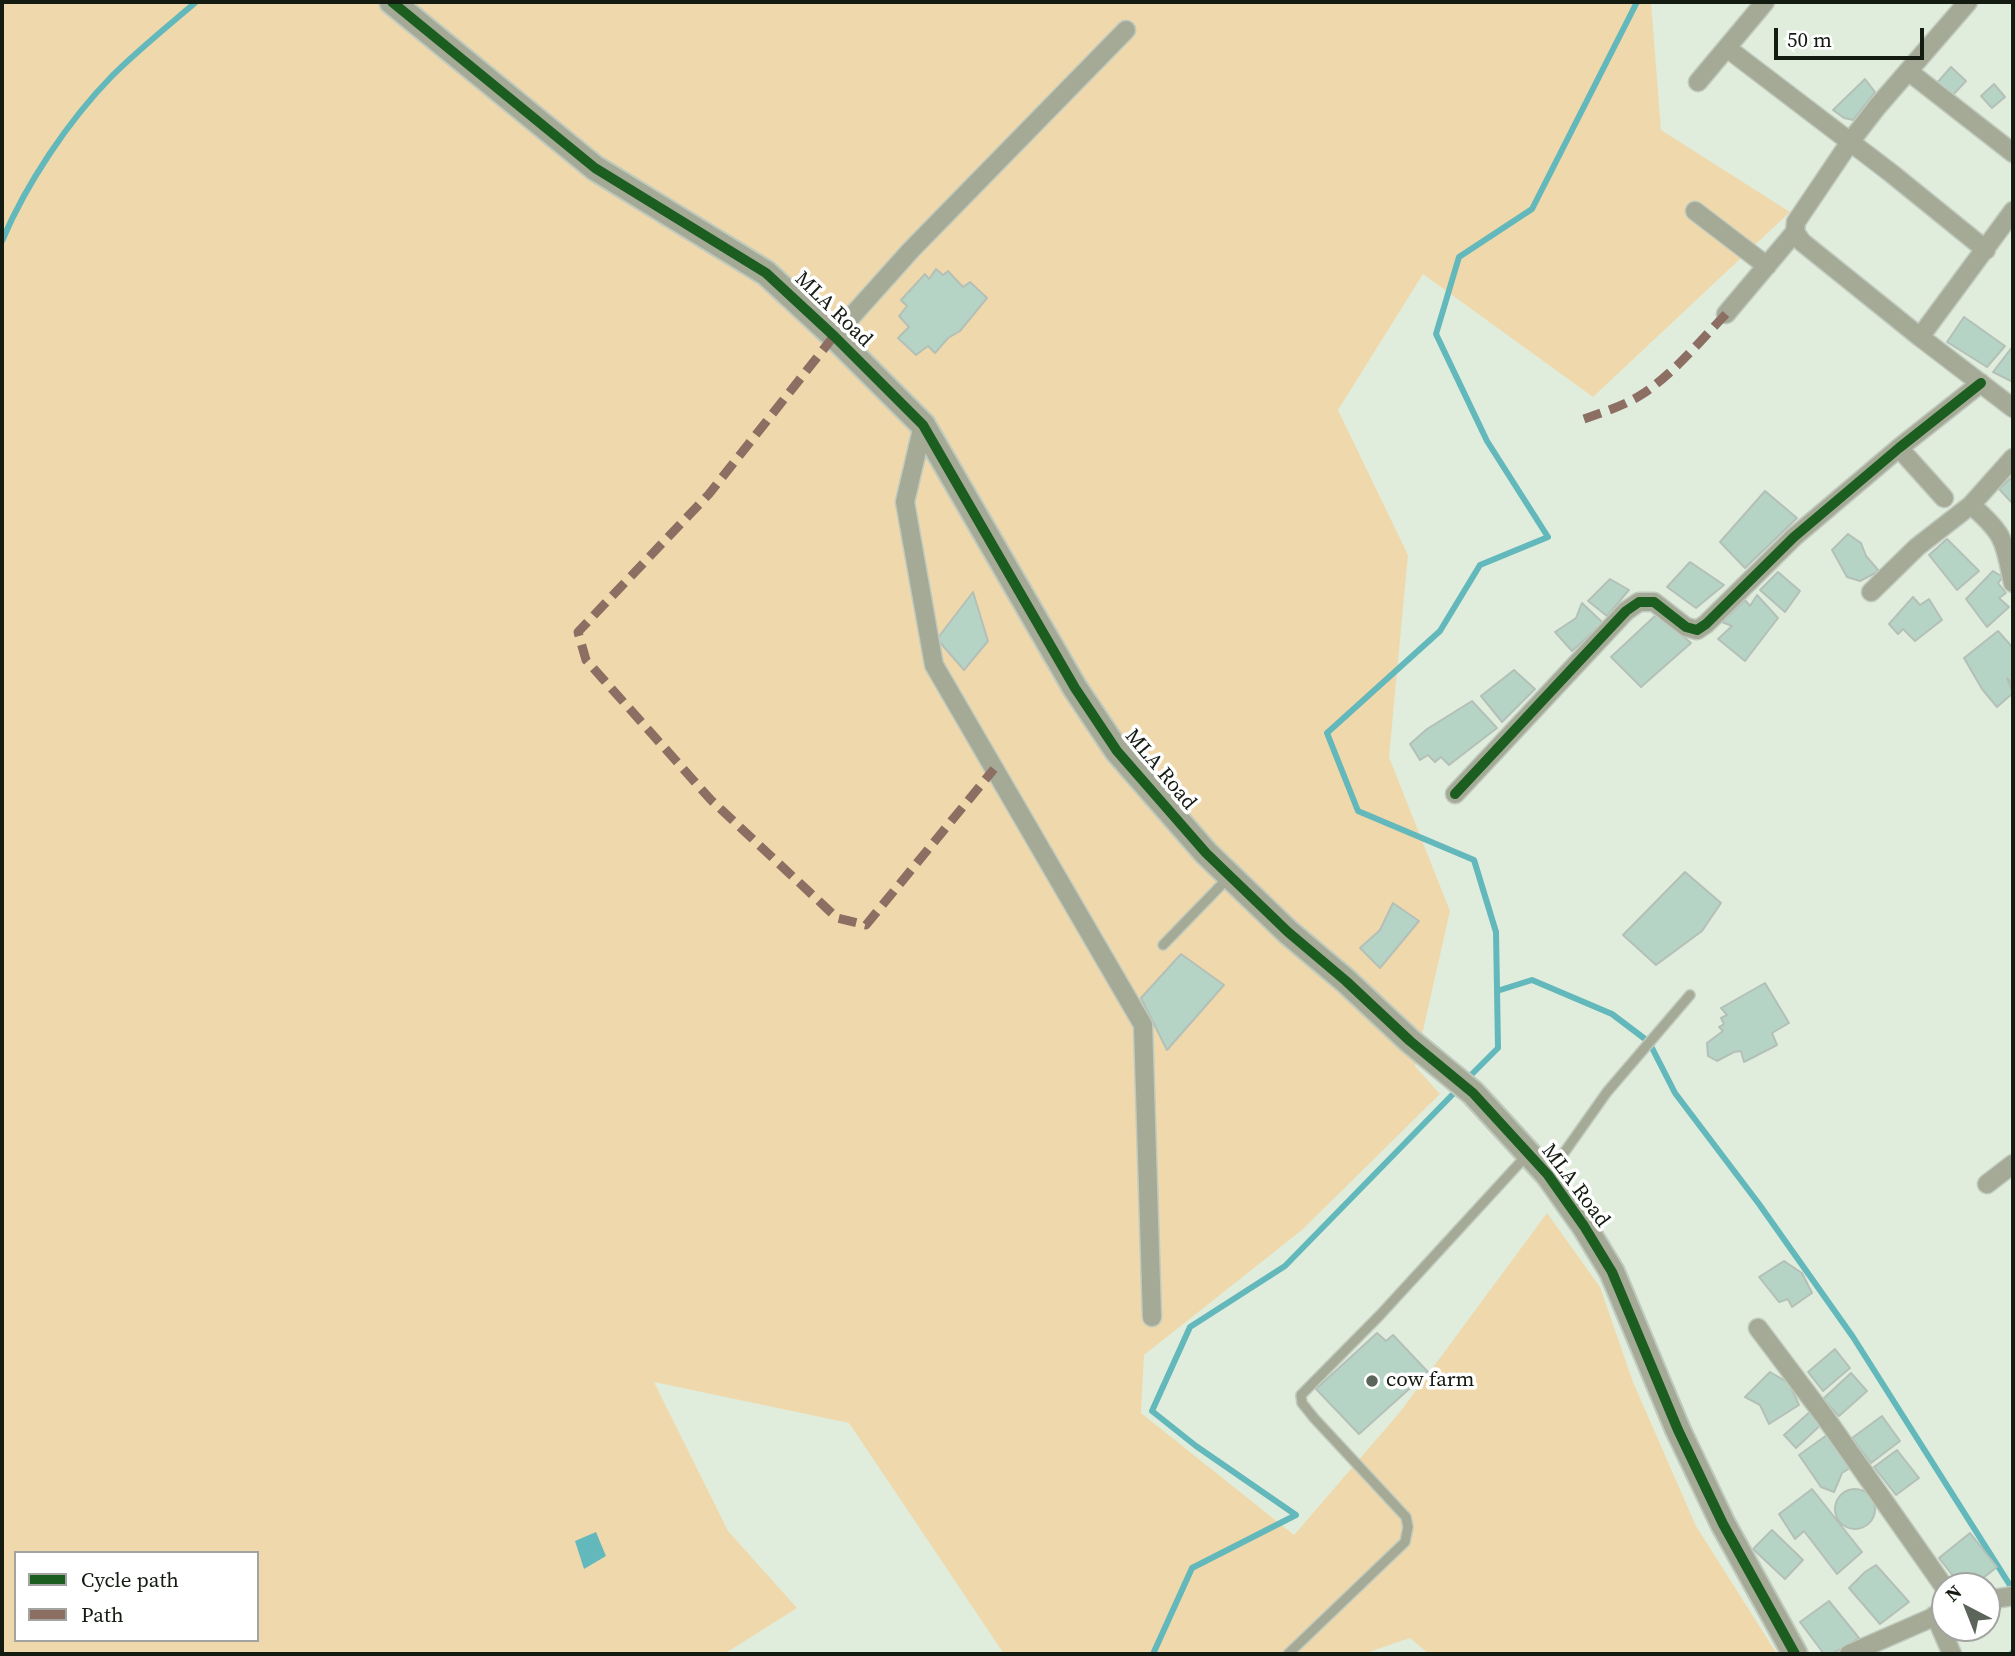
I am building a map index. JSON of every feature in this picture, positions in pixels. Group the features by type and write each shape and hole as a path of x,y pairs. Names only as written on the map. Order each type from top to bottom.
{"street":[{"name":"MLA Road","path":"392,2 595,168 766,273 923,425 1075,688 1117,751 1197,844 1288,932 1473,1093 1548,1175 1612,1272 1678,1430 1728,1536 1795,1654"},
{"path":"1698,82 1765,2"},
{"path":"1726,314 1795,232 1796,222 1850,142 1968,2"},
{"path":"834,336 911,250 1126,30"},
{"path":"1727,48 1986,250"},
{"path":"1908,71 2013,153"},
{"path":"1695,211 1767,266"},
{"path":"1920,337 2013,211"},
{"path":"1795,232 1802,242 2013,408"},
{"path":"1455,794 1626,611 1639,602 1654,601 1686,627 1696,630 1706,624 1794,537 1899,448 1982,383"},
{"path":"923,425 905,502 934,665 1143,1025 1152,1317"},
{"path":"1899,448 1944,498"},
{"path":"1871,592 1917,547 1970,505 2013,458"},
{"path":"1970,505 1991,523 2004,541 2013,583"},
{"path":"1987,1184 2013,1164"},
{"path":"1758,1328 1825,1417 1934,1572"},
{"path":"1849,1654 1931,1617"}],"lane":[{"path":"1163,945 1230,876"},
{"path":"1548,1175 1607,1092 1690,995"},
{"path":"1288,1654 1405,1542 1408,1527 1406,1517 1314,1418 1302,1403 1301,1395 1380,1315 1528,1153"}],"shaded area":[{"path":"2,2 1651,2 1661,130 1790,212 1593,397 1423,274 1338,410 1408,555 1389,757 1450,911 1415,1066 1440,1094 1302,1230 1144,1355 1141,1413 1294,1535 1400,1412 1547,1213 1600,1287 1633,1382 1696,1526 1777,1654 1429,1654 1410,1638 1363,1654 1004,1654 849,1423 654,1382 728,1531 797,1608 724,1654 2,1654"}],"water":[{"path":"596,1532 606,1556 584,1569 575,1541"}],"building":[{"path":"1951,67 1966,81 1951,97 1936,84"},
{"path":"1865,79 1875,92 1853,120 1844,118 1833,110"},
{"path":"1994,84 2005,97 1992,108 1981,96"},
{"path":"936,269 943,275 948,271 963,287 970,282 987,298 960,331 948,338 935,353 928,346 916,355 898,338 909,327 899,316 907,306 901,300 925,274 929,279"},
{"path":"1964,317 2005,346 1987,367 1947,342"},
{"path":"2013,346 2013,382 1993,372"},
{"path":"2013,476 2013,504 1999,489"},
{"path":"1765,491 1797,518 1745,568 1720,542"},
{"path":"1848,534 1861,543 1866,556 1879,571 1860,581 1847,577 1832,550"},
{"path":"1947,539 1979,571 1957,590 1929,555"},
{"path":"1690,562 1724,585 1696,608 1667,587"},
{"path":"1993,571 2003,577 1998,583 2006,593 1999,598 2009,607 1987,627 1966,599"},
{"path":"1778,572 1800,591 1785,612 1760,590"},
{"path":"1610,579 1629,590 1607,616 1588,601"},
{"path":"973,592 988,641 964,670 937,639"},
{"path":"1757,595 1778,618 1745,661 1718,639 1732,626 1722,622 1745,600 1750,606"},
{"path":"1913,597 1920,605 1929,599 1942,620 1915,641 1903,629 1898,634 1889,624"},
{"path":"1582,603 1603,623 1572,651 1555,632 1576,618"},
{"path":"1657,614 1691,643 1641,687 1611,657"},
{"path":"1998,631 2013,648 2012,684 2007,678 2013,693 1997,707 1982,689 1964,658"},
{"path":"1514,670 1535,689 1502,722 1481,696"},
{"path":"1472,701 1497,728 1449,765 1441,757 1435,762 1428,755 1420,760 1410,744 1427,729"},
{"path":"1685,872 1721,903 1702,931 1656,965 1623,935"},
{"path":"1393,903 1419,921 1380,968 1360,948 1380,930"},
{"path":"1181,954 1224,985 1167,1050 1141,998"},
{"path":"1765,983 1789,1023 1772,1033 1777,1045 1744,1062 1741,1051 1717,1061 1708,1056 1707,1043 1723,1031 1719,1027 1724,1024 1721,1018 1727,1015 1721,1008"},
{"path":"1784,1261 1802,1273 1812,1293 1792,1307 1788,1299 1779,1302 1759,1277"},
{"name":"cow farm","path":"1377,1333 1386,1341 1393,1335 1428,1372 1359,1434 1316,1389"},
{"path":"1835,1349 1850,1368 1823,1391 1808,1372"},
{"path":"1770,1372 1789,1383 1799,1405 1769,1424 1760,1405 1745,1397"},
{"path":"1851,1373 1867,1391 1839,1416 1823,1399"},
{"path":"1812,1410 1824,1422 1796,1448 1784,1435"},
{"path":"1882,1416 1900,1441 1871,1463 1852,1438"},
{"path":"1827,1435 1853,1466 1842,1473 1834,1492 1821,1487 1799,1455"},
{"path":"1897,1450 1919,1478 1896,1495 1874,1467"},
{"path":"1812,1489 1862,1552 1837,1574 1804,1531 1795,1539 1779,1514"},
{"path":"1855,1489 1863,1490 1869,1495 1874,1501 1874,1517 1869,1523 1863,1528 1855,1529 1847,1528 1841,1523 1836,1517 1835,1509 1836,1501 1841,1495 1847,1490"},
{"path":"1772,1530 1803,1560 1785,1579 1753,1549"},
{"path":"1970,1533 1997,1567 1991,1572 1950,1572 1939,1558"},
{"path":"1876,1565 1909,1602 1880,1624 1849,1588"},
{"path":"1829,1601 1859,1638 1832,1654 1824,1654 1800,1622"}],"waterway":[{"path":"2,241 23,197 80,113 122,66 196,2"},
{"path":"1471,1075 1498,1048 1496,932 1474,860 1358,811 1327,733 1440,631 1480,565 1548,537 1487,441 1436,334 1459,257 1532,209 1637,2"},
{"path":"1497,991 1532,980 1612,1014 1649,1042 1675,1093 1759,1204 1853,1337 2013,1590"},
{"path":"1153,1654 1192,1568 1296,1515 1196,1446 1152,1411 1190,1327 1285,1266 1454,1093"}],"marked path":[{"path":"1584,419 1630,401 1655,385 1687,356 1726,314"},
{"path":"834,336 709,494 578,632 586,660 711,800 837,918 866,925 994,769"}],"cycle path":[{"path":"392,2 595,168 766,273 923,425 1075,688 1117,751 1206,853 1288,932 1346,981 1410,1041 1473,1093 1548,1175 1612,1272 1678,1430 1723,1524 1795,1654"},
{"path":"1455,794 1626,611 1639,602 1654,602 1686,627 1697,630 1794,537 1981,383"}],"place":[{"name":"cow farm","path":"1372,1381"}]}
